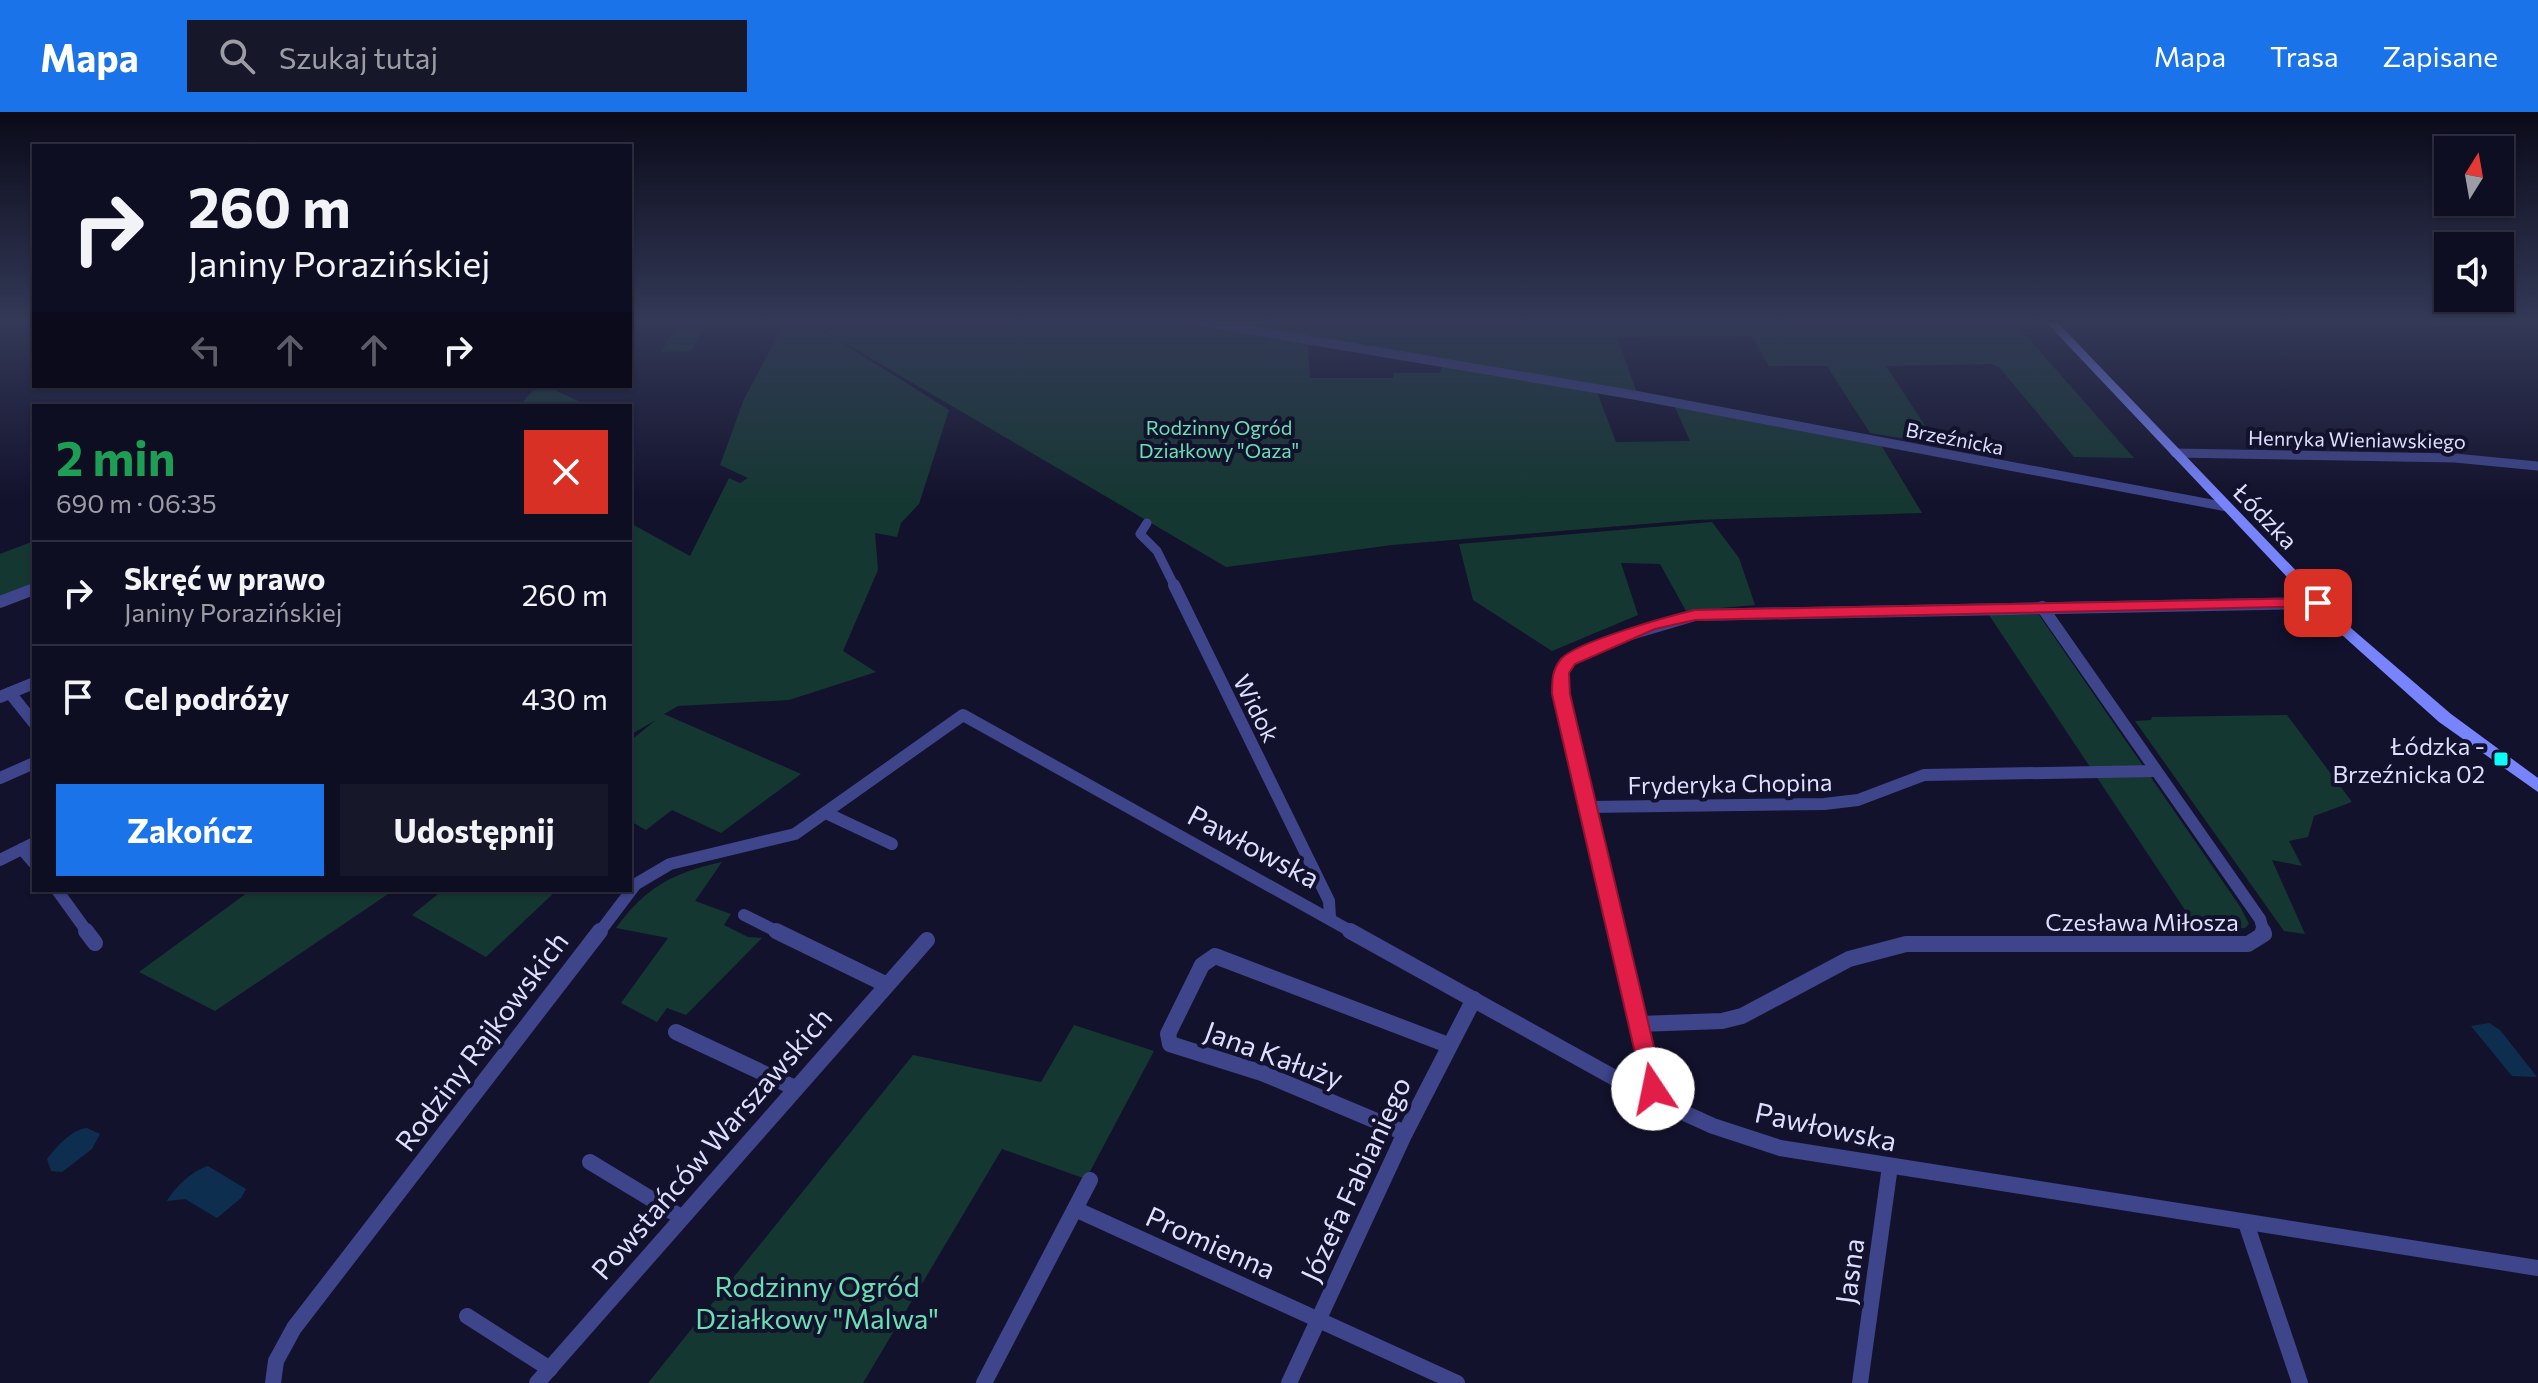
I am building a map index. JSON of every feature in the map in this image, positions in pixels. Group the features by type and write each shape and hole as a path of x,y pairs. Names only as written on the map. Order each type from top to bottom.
{"main road":[{"name":"Łódzka","path":"2107,381 2318,603 2419,696 2538,786"}],"street":[{"name":"Brzeźnicka","path":"1553,381 2227,507"},
{"name":"Henryka Wieniawskiego","path":"2175,453 2467,459 2538,466"},
{"name":"Widok","path":"1147,523 1140,534 1157,551 1329,901 1330,917"},
{"path":"0,602 32,590"},
{"path":"1649,1097 1653,1084 1561,694 1562,668 1576,656 1649,626 1695,615 2318,603"},
{"name":"Czesława Miłosza","path":"1639,1024 1722,1021 1742,1016 1849,959 1906,944 2248,944 2264,934 2260,919 2042,607"},
{"path":"32,684 5,695 32,721"},
{"name":"Pawłowska","path":"963,715 1649,1097 1700,1120 1782,1148 2538,1268"},
{"name":"Rodziny Rajkowskich","path":"632,889 670,864 795,834 963,715"},
{"path":"0,778 32,764"},
{"name":"Fryderyka Chopina","path":"1587,807 1824,804 1858,800 1924,775 2156,771"},
{"path":"826,813 892,844"},
{"path":"0,860 28,846"},
{"path":"58,892 95,943"},
{"name":"Rodziny Rajkowskich","path":"273,1383 279,1352 315,1300 630,892"},
{"path":"744,915 885,984"},
{"name":"Powstańców Warszawskich","path":"537,1383 885,984 927,940"},
{"name":"Jana Kałuży","path":"1405,1133 1262,1073 1170,1044 1168,1034 1202,965 1215,956 1448,1045"},
{"name":"Józefa Fabianiego","path":"1289,1383 1405,1133 1474,999"},
{"path":"676,1032 795,1088"},
{"path":"590,1162 681,1217"},
{"name":"Jasna","path":"1860,1383 1890,1166"},
{"path":"984,1383 1090,1180"},
{"name":"Promienna","path":"1075,1209 1457,1383"},
{"path":"2246,1223 2300,1383"},
{"path":"467,1316 550,1369"}],"green space":[{"path":"753,381 903,381 949,410 919,504 901,523 897,537 875,533 878,570 843,651 876,672 789,700 678,706 664,714 801,774 721,833 672,810 646,830 632,822 632,739 656,720 632,734 632,524 690,556 729,478 740,483 748,478 720,465"},
{"name":"Rodzinny Ogród Działkowy \"Oaza\"","path":"910,381 1533,381 1597,392 1616,442 1690,441 1674,405 1881,445 1922,513 1693,520 1392,545 1226,567"},
{"path":"1569,381 1633,381 1637,393"},
{"path":"1837,381 1896,381 1937,444 1870,433"},
{"path":"2011,381 2066,381 2134,458 2074,457"},
{"path":"535,388 551,388 584,404 521,404"},
{"path":"1712,522 1739,558 1755,605 1686,611 1660,564 1621,563 1638,615 1552,651 1473,600 1459,544"},
{"path":"32,542 32,585 0,598 0,554"},
{"path":"1989,615 2039,615 2241,908 2249,924 2245,928 2199,931"},
{"path":"2287,715 2352,802 2314,816 2308,837 2289,841 2302,866 2272,860 2305,934 2284,931 2135,721 2151,720 2152,717"},
{"path":"722,862 695,901 731,914 724,925 748,937 762,938 686,1015 667,1008 657,1022 621,1003 668,938 616,928 639,902 662,883 689,871"},
{"path":"248,892 391,892 215,1011 139,972"},
{"path":"441,892 555,892 486,957 412,915"},
{"name":"Rodzinny Ogród Działkowy \"Malwa\"","path":"1074,1025 1154,1051 1086,1179 1002,1149 863,1383 648,1383 913,1055 1041,1082"}],"water":[{"path":"2489,1023 2500,1030 2537,1077 2512,1076 2471,1026"},
{"path":"87,1128 100,1134 92,1149 62,1172 51,1171 47,1159 51,1154 70,1135"},
{"path":"208,1166 246,1189 241,1198 217,1218 185,1199 167,1201 184,1180"}],"place":[{"name":"Łódzka - Brzeźnicka 02","path":"2501,759"}],"route":[{"path":"1653,1089 1561,694 1560,673 1569,660 1649,626 1695,615 2026,606 2318,603"}]}
